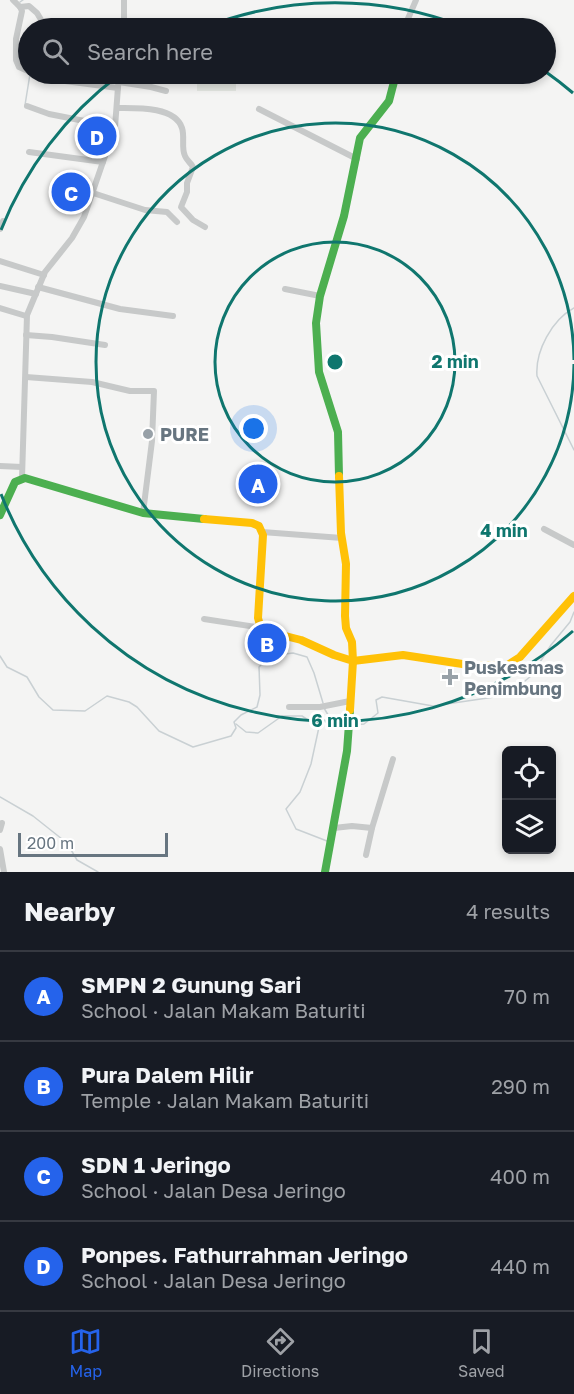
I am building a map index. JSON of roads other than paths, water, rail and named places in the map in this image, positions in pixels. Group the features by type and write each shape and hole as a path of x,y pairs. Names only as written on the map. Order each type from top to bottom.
{"street":[{"path":"13,0 20,6 21,18"},
{"path":"124,0 124,18"},
{"path":"408,18 416,0"},
{"path":"20,6 29,6 40,18"},
{"path":"18,27 16,60 18,65"},
{"path":"107,84 166,91"},
{"path":"325,872 349,733 353,663 351,639 345,622 346,564 342,538 338,432 319,372 316,323 320,296 339,238 360,138 389,101 394,84"},
{"path":"22,478 26,316 44,274 79,228 93,193 115,127 118,85"},
{"path":"27,106 49,114 115,127"},
{"path":"117,108 157,110 180,123 184,156 194,167 181,207 193,220 205,227"},
{"path":"260,110 357,159"},
{"path":"29,152 103,162"},
{"path":"93,193 145,210 167,212 177,222"},
{"path":"0,229 3,221"},
{"path":"0,261 44,274"},
{"path":"0,286 37,290 120,309 173,316"},
{"path":"285,289 320,296"},
{"path":"0,308 26,316"},
{"path":"26,335 105,345"},
{"path":"26,378 92,382 130,391 154,391 152,441 143,513"},
{"path":"0,466 22,467"},
{"path":"0,515 15,482 22,478 143,513 254,523 262,532 258,620 262,628"},
{"path":"544,529 574,544"},
{"path":"262,532 342,538"},
{"path":"204,619 262,628 301,640 353,663 403,655 469,665 506,666 512,664 536,640 574,596"},
{"path":"289,707 320,706 350,701"},
{"path":"366,855 393,759"},
{"path":"334,828 352,826 372,828"},
{"path":"0,849 4,872"}],"waterway":[{"path":"25,105 28,84"},
{"path":"574,308 559,320 546,337 537,366 537,376 574,450"},
{"path":"352,725 364,724 378,713 376,700 382,697 433,706 508,695 531,676 551,645 570,622 574,612"},
{"path":"0,656 7,667 27,677 39,697 53,710 85,711 107,696 129,702 137,707 159,731 193,747 231,736 236,728 234,722 241,715 257,707 260,695 259,667 269,656 293,653 307,657 323,703"},
{"path":"324,708 331,720 345,724"},
{"path":"236,724 246,732 258,733 282,716 302,716 319,727 311,764 300,792 286,809 296,829 327,841"},
{"path":"0,797 33,816 67,843 77,860 98,872"}],"place":[{"name":"Ponpes. Fathurrahman Jeringo","path":"97,136"},
{"name":"SDN 1 Jeringo","path":"71,192"},
{"name":"PURE","path":"148,434"},
{"name":"SMPN 2 Gunung Sari","path":"258,484"},
{"name":"Pura Dalem Hilir","path":"267,643"},
{"name":"Puskesmas Penimbung","path":"450,677"}]}
